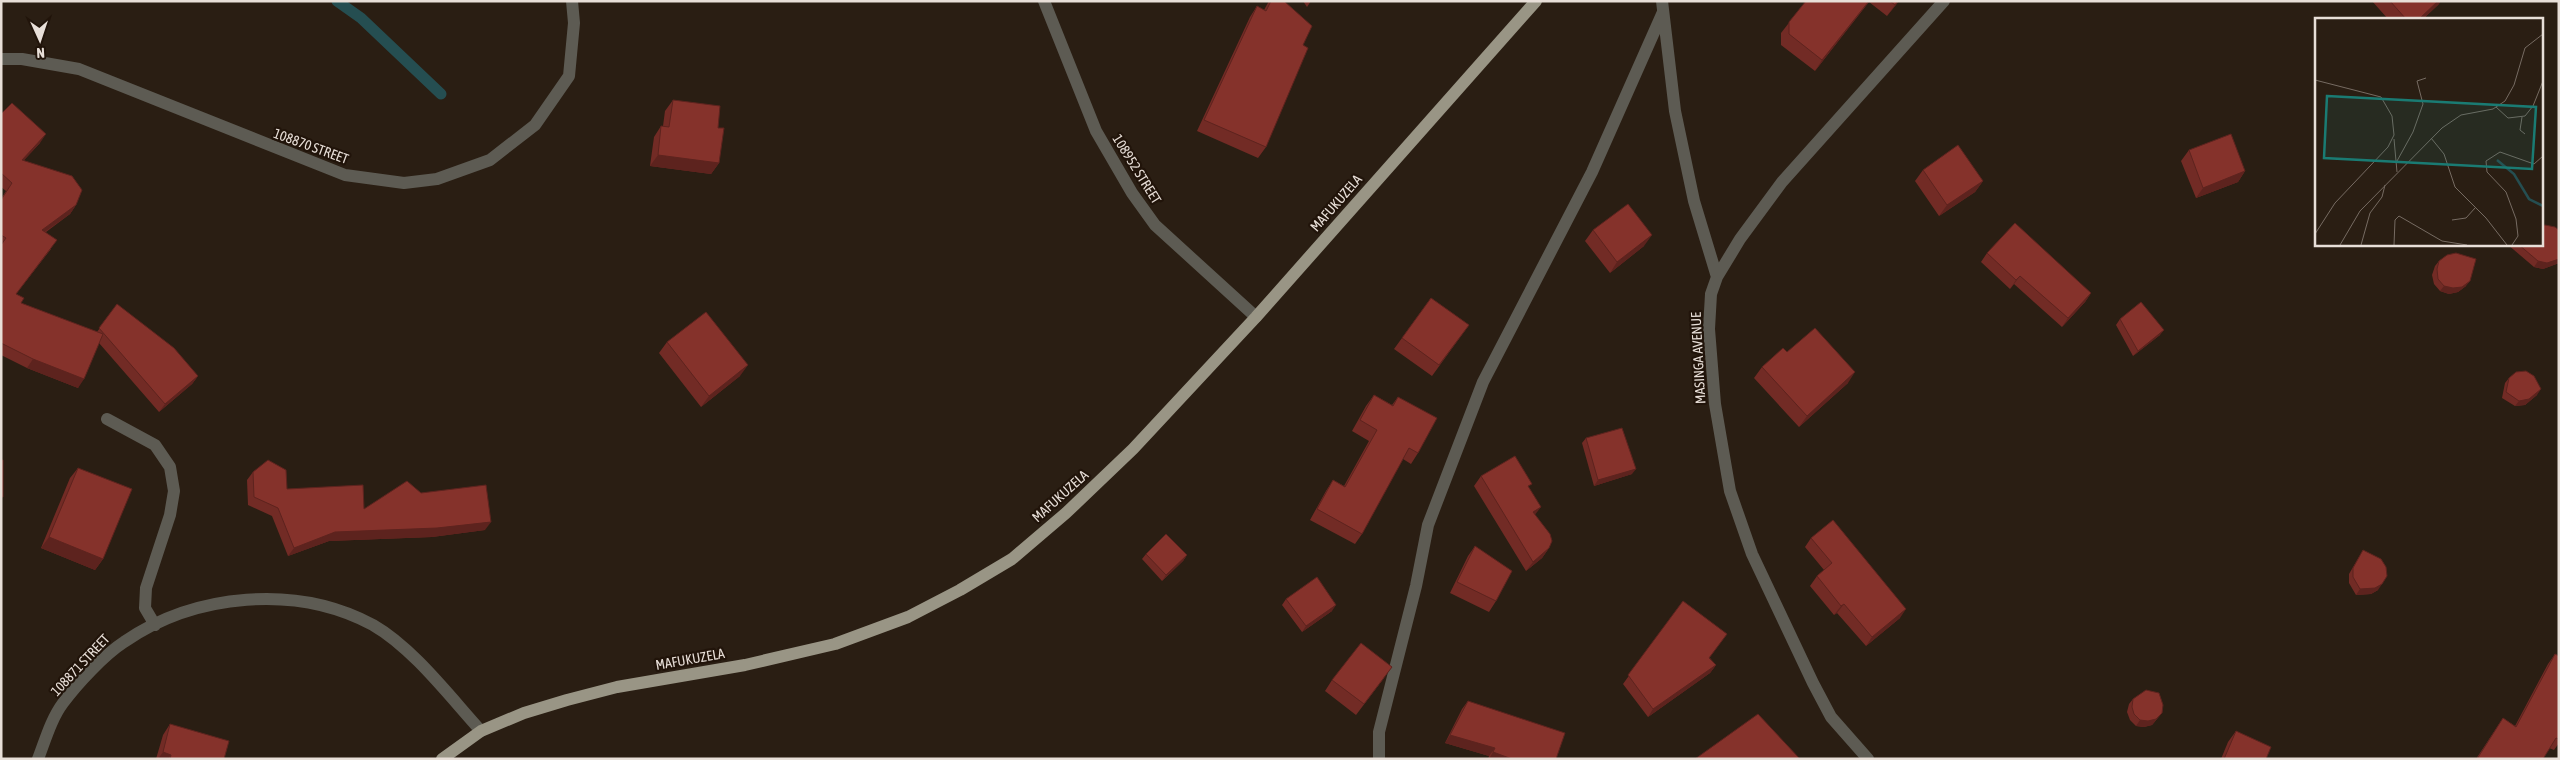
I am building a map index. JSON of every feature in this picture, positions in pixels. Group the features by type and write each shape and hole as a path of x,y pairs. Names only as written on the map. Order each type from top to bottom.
{"main road":[{"name":"MAFUKUZELA","path":"442,759 481,731 533,710 617,687 745,665 835,644 908,617 960,590 1012,559 1066,512 1133,449 1256,317 1536,1"}],"street":[{"name":"108870 STREET","path":"1,59 22,59 79,69 345,176 404,183 437,179 490,160 535,125 569,76 574,23 572,1"},
{"name":"108952 STREET","path":"1044,1 1096,131 1132,193 1155,225 1256,317"},
{"name":"MASINGA AVENUE","path":"1868,759 1831,717 1813,683 1752,554 1730,491 1715,404 1709,329 1711,294 1717,277 1740,239 1782,182 1944,1"},
{"path":"1663,6 1675,111 1694,201 1717,277"},
{"path":"1378,759 1379,732 1416,586 1428,525 1483,382 1592,172 1663,6"},
{"path":"107,419 155,445 170,467 174,491 170,515 146,588 145,608 155,625"},
{"name":"108871 STREET","path":"38,759 62,704 123,642 186,611 238,600 282,598 327,608 373,626 409,653 481,731"}],"building":[{"path":"1271,1 1284,1 1312,26 1303,45 1308,48 1266,147 1204,120 1257,6 1266,11"},
{"path":"1806,1 1869,1 1822,60 1789,34 1789,22"},
{"path":"1890,1 1898,1 1895,5"},
{"path":"2390,1 2438,1 2420,18 2405,18"},
{"path":"673,100 720,106 718,128 724,128 719,163 658,155 661,126 669,127"},
{"path":"12,103 46,134 22,160 72,176 82,190 76,205 42,230 57,240 16,294 24,298 21,303 103,334 84,379 33,359 1,343 1,245 6,238 1,235 1,200 12,183 1,173 1,114"},
{"path":"2231,134 2245,171 2203,188 2189,150"},
{"path":"1958,145 1983,181 1947,205 1923,170"},
{"path":"1628,204 1652,235 1617,262 1593,230"},
{"path":"2015,223 2091,293 2068,318 2020,276 2016,280 1987,253"},
{"path":"2542,226 2555,227 2559,230 2559,259 2547,263 2538,261 2519,245 2542,245"},
{"path":"2456,253 2476,259 2470,281 2462,287 2453,288 2444,286 2438,279 2437,269 2439,261 2447,255"},
{"path":"1431,298 1469,325 1439,365 1402,338"},
{"path":"2141,302 2164,330 2138,351 2120,319"},
{"path":"117,304 174,348 198,376 165,404 99,328"},
{"path":"706,312 748,365 709,396 667,342"},
{"path":"1815,328 1855,372 1807,416 1762,367 1783,348 1787,352"},
{"path":"2526,371 2534,376 2541,389 2529,399 2519,401 2506,392 2509,378 2516,372"},
{"path":"1374,395 1393,406 1398,397 1437,418 1418,453 1409,448 1362,534 1317,509 1333,480 1345,487 1377,430 1360,420"},
{"path":"1622,428 1636,469 1598,480 1586,438"},
{"path":"1515,456 1532,484 1528,486 1541,507 1533,512 1550,534 1552,541 1549,548 1533,562 1481,476"},
{"path":"1,460 3,460 3,497 1,497"},
{"path":"268,460 286,470 287,489 363,485 364,509 407,481 421,493 486,485 491,522 437,528 335,532 294,548 278,508 254,497 253,472"},
{"path":"78,468 132,489 103,559 49,537"},
{"path":"1833,520 1906,609 1872,637 1844,604 1841,606 1817,576 1832,563 1811,538"},
{"path":"1166,534 1187,555 1166,575 1146,554"},
{"path":"1475,546 1512,571 1496,601 1457,582"},
{"path":"2363,550 2381,559 2386,567 2387,576 2382,584 2375,588 2360,589 2353,577 2353,568"},
{"path":"1317,577 1336,605 1306,626 1286,599"},
{"path":"1683,601 1727,634 1709,658 1716,665 1653,709 1628,675"},
{"path":"1361,643 1392,667 1364,704 1332,680"},
{"path":"2555,654 2559,656 2559,739 2556,738 2543,759 2477,759 2503,718 2516,727"},
{"path":"2146,690 2159,693 2163,705 2162,713 2156,719 2148,721 2140,720 2134,714 2132,707 2133,699"},
{"path":"1468,701 1565,733 1556,759 1512,759 1493,752 1495,748 1450,735"},
{"path":"1758,714 1800,759 1695,759"},
{"path":"170,724 229,741 224,759 170,759 171,755 163,752"},
{"path":"2236,731 2271,747 2266,759 2224,759"}],"waterway":[{"path":"337,1 361,18 441,94"}]}
